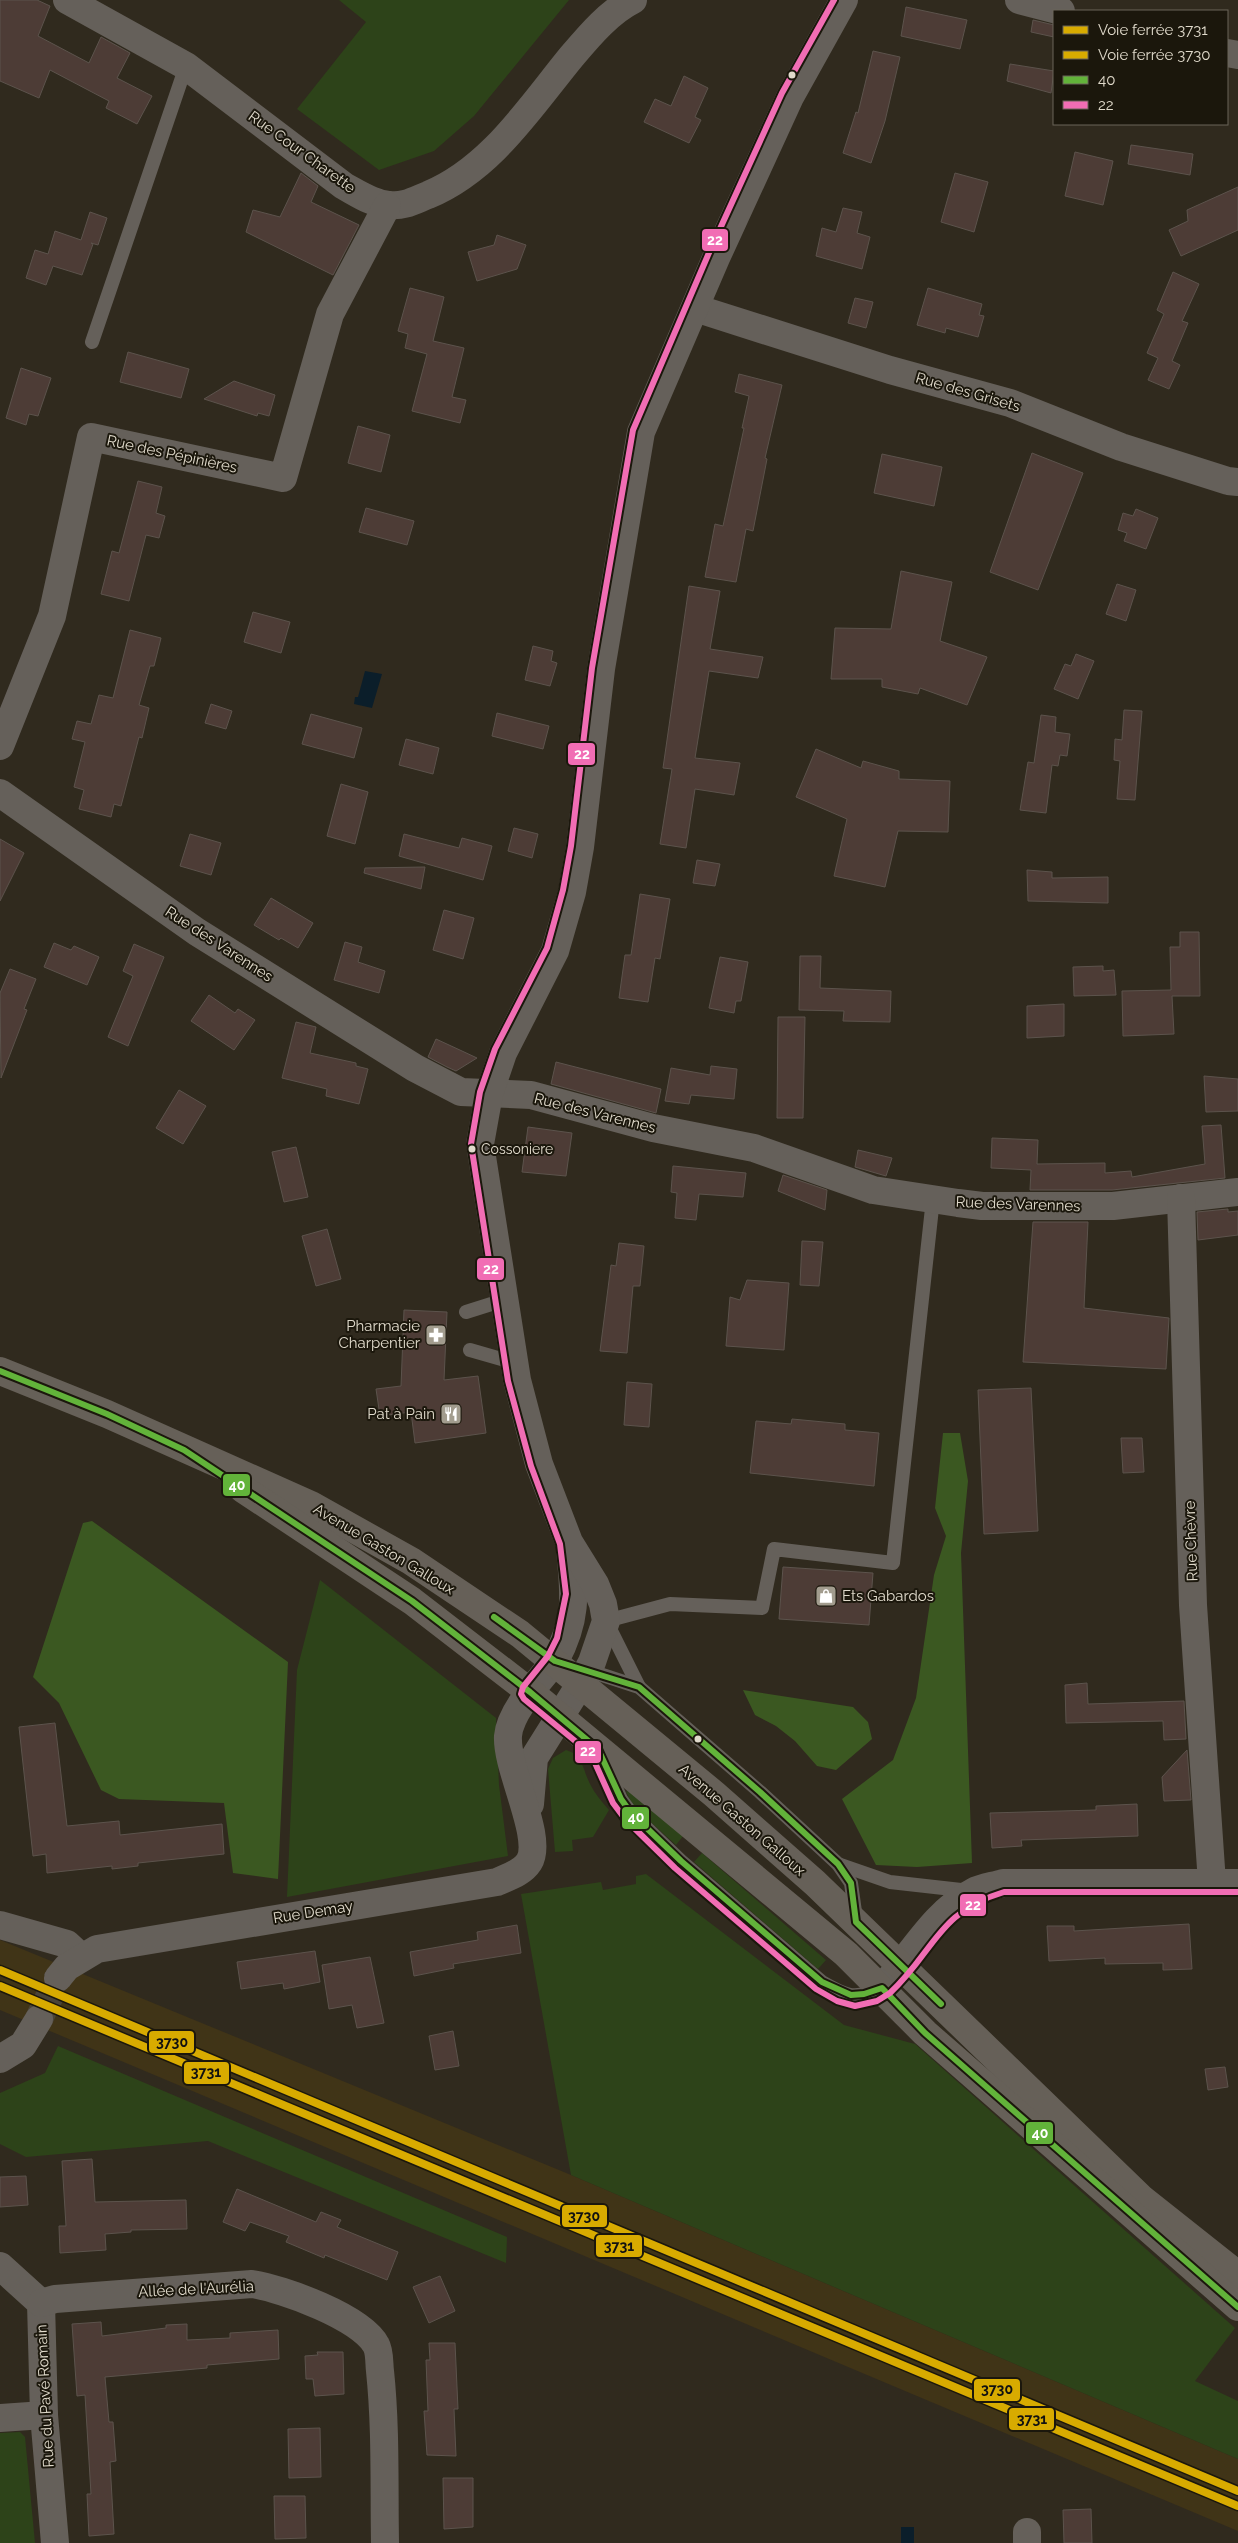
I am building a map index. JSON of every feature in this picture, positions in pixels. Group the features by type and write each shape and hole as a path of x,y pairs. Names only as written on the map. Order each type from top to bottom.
{"main road":[{"name":"Avenue Gaston Galloux","path":"0,1371 107,1414 184,1450 311,1505 411,1561 520,1634 555,1662 584,1676 856,1922 1142,2200 1238,2275"},
{"name":"Avenue Gaston Galloux","path":"184,1450 412,1601 560,1716 846,1954 882,1988 925,2034 1185,2262"},
{"path":"1185,2262 1238,2298"},
{"path":"1185,2262 1238,2306"}],"street":[{"name":"Rue Cour Charette","path":"67,0 186,66 344,186 366,198 387,206"},
{"path":"387,206 407,204 443,189 487,157 593,31 633,0"},
{"path":"606,1621 603,1604 594,1584 569,1542 539,1464 515,1363 480,1144 488,1094 503,1053 555,951 572,892 580,847 601,669 641,432 790,97 844,0"},
{"path":"1020,0 1057,10"},
{"name":"Rue des Pépinières","path":"0,746 52,616 92,437 283,478 330,314 387,206"},
{"name":"Rue des Grisets","path":"695,308 890,370 1010,403 1158,460 1228,481 1238,482"},
{"name":"Rue des Varennes","path":"0,793 197,932 391,1053 462,1092 530,1095 653,1128 754,1148 873,1190 933,1200 982,1206 1113,1206 1238,1192"},
{"name":"Rue Chèvre","path":"1181,1198 1193,1605 1225,1883"},
{"name":"Rue Demay","path":"58,1978 67,1967 97,1949 497,1882 513,1876 529,1862 533,1847 528,1820 508,1754 508,1733 519,1708 555,1662 566,1641 575,1594 569,1542"},
{"name":"Rue Demay","path":"528,1820 534,1758 584,1676 606,1621"},
{"path":"882,1988 902,1967 942,1915 973,1892 1003,1883 1225,1883"},
{"path":"0,1925 67,1944 81,1957"},
{"path":"0,2060 23,2044 39,2018"},
{"name":"Rue du Pavé Romain","path":"0,2266 41,2303 44,2415 55,2543"},
{"name":"Allée de l'Aurélia","path":"41,2303 55,2299 252,2284 272,2287 352,2321 367,2332 378,2346 382,2394 385,2543"},
{"path":"0,2418 44,2415"}],"lane":[{"path":"92,342 186,66"},
{"path":"856,1922 851,1883 838,1864 760,1792 639,1687 606,1621 670,1604 762,1608 774,1549 893,1563 933,1200"},
{"path":"466,1312 504,1300"},
{"path":"470,1350 515,1363"},
{"path":"584,1676 639,1687"},
{"path":"598,1748 621,1798 631,1813 681,1861 822,1982 846,1996 861,1997 882,1988"},
{"path":"838,1864 890,1882 973,1892"}],"shaded area":[{"path":"0,1940 571,2175 1238,2459 1238,2531 0,2010"}],"green space":[{"path":"339,0 569,0 474,116 434,151 379,170 297,109 366,22"},
{"path":"943,1433 960,1433 968,1481 961,1553 972,1863 917,1867 876,1865 842,1799 893,1760 916,1698 934,1575 946,1536 935,1508"},
{"path":"92,1521 288,1662 278,1879 233,1873 224,1803 119,1799 101,1790 59,1703 33,1677 83,1523"},
{"path":"320,1580 496,1718 499,1785 508,1856 287,1897 297,1670"},
{"path":"743,1690 853,1707 868,1722 872,1739 836,1770 817,1766 795,1741 776,1726 755,1715"},
{"path":"566,1750 572,1752 579,1759 592,1788 609,1810 593,1837 572,1840 573,1851 555,1852 548,1769 553,1758"},
{"path":"630,1789 683,1836 676,1845 634,1807 626,1792"},
{"path":"702,1853 826,1960 818,1969 694,1862"},
{"path":"646,1874 844,2025 915,2044 1235,2328 1195,2381 1238,2401 1238,2459 571,2175 521,1894 601,1882 603,1890 636,1884 636,1876"},
{"path":"58,2046 507,2237 506,2263 208,2141 26,2157 0,2144 0,2093 45,2073"},
{"path":"20,2432 25,2437 35,2543 0,2543 0,2433"}],"water":[{"path":"365,671 382,674 372,708 354,704 355,697 358,697"},
{"path":"901,2527 914,2527 914,2543 901,2543"}],"building":[{"path":"0,0 37,0 50,6 38,36 89,63 101,37 130,53 117,78 152,96 137,124 106,108 109,101 50,70 39,98 0,81"},
{"path":"906,7 967,20 960,49 901,36"},
{"path":"1033,20 1053,25 1053,37 1031,32"},
{"path":"873,51 900,57 885,121 871,163 843,153 856,112 858,113"},
{"path":"1010,64 1053,71 1051,93 1007,81"},
{"path":"684,76 708,88 695,117 701,120 689,143 644,122 655,99 671,106"},
{"path":"1131,145 1193,154 1190,175 1128,164"},
{"path":"1075,152 1113,161 1103,205 1065,196"},
{"path":"301,173 318,186 311,202 359,225 333,275 246,232 253,210 280,217"},
{"path":"955,173 988,182 974,232 941,222"},
{"path":"1238,187 1238,230 1181,256 1169,230 1188,221 1187,210"},
{"path":"843,208 862,212 857,233 870,237 862,269 816,256 822,228 836,232"},
{"path":"90,212 107,218 98,245 91,243 93,244 82,275 53,266 46,285 26,278 35,250 48,254 55,231 81,240"},
{"path":"497,235 526,245 517,269 477,281 468,252 494,245"},
{"path":"1173,272 1199,284 1182,321 1188,323 1172,361 1180,365 1169,389 1148,380 1158,358 1147,353 1164,314 1157,310"},
{"path":"410,288 444,297 433,341 464,348 452,397 466,400 460,423 412,411 427,354 405,348 408,334 398,331"},
{"path":"928,288 982,304 979,315 984,316 978,337 946,328 945,333 917,325"},
{"path":"855,298 873,302 866,328 848,323"},
{"path":"128,352 189,369 181,398 120,382"},
{"path":"21,368 51,378 38,416 29,414 26,425 6,418"},
{"path":"739,374 782,385 765,458 767,459 753,531 746,529 736,582 705,577 715,524 723,526 744,428 742,428 749,396 735,392"},
{"path":"234,381 275,395 269,416 258,413 257,416 204,399"},
{"path":"358,426 390,435 381,472 348,463"},
{"path":"1032,453 1083,473 1038,590 990,572"},
{"path":"882,454 942,467 934,506 874,493"},
{"path":"138,481 162,487 156,513 165,516 159,538 146,535 129,601 101,594 112,551 119,553"},
{"path":"366,508 414,521 407,545 359,532"},
{"path":"1136,509 1158,518 1146,549 1124,541 1127,533 1118,530 1123,513 1133,516"},
{"path":"901,571 952,582 940,641 987,657 967,705 920,688 918,694 882,687 882,679 831,679 835,628 891,629"},
{"path":"1117,584 1136,590 1126,621 1106,614"},
{"path":"689,586 720,591 710,649 763,657 758,678 709,671 695,758 740,763 734,795 695,789 686,848 660,844 672,769 663,768"},
{"path":"253,612 290,622 281,653 244,642"},
{"path":"130,630 161,638 154,666 150,666 139,705 149,708 142,738 139,737 121,806 114,804 111,817 79,809 84,790 74,787 85,742 72,739 77,721 91,724 99,695 113,698"},
{"path":"533,646 553,651 551,661 557,663 550,686 525,680"},
{"path":"1076,654 1094,661 1078,699 1054,689 1065,664 1071,666"},
{"path":"211,704 232,711 226,729 205,723"},
{"path":"1124,710 1142,711 1135,800 1117,799 1120,761 1114,760 1115,739 1122,740"},
{"path":"497,713 549,726 543,749 492,736"},
{"path":"311,714 362,728 354,758 302,744"},
{"path":"1041,715 1056,717 1055,732 1070,734 1067,756 1060,755 1058,766 1052,765 1046,813 1020,810 1028,762 1034,763"},
{"path":"406,739 439,748 433,774 399,765"},
{"path":"816,749 861,768 863,761 899,771 899,779 950,781 948,832 898,831 885,887 834,876 847,819 796,797"},
{"path":"341,784 368,792 355,844 327,836"},
{"path":"514,828 538,834 532,858 508,851"},
{"path":"190,834 221,843 211,875 180,866"},
{"path":"404,834 459,848 462,838 492,846 483,880 399,856"},
{"path":"0,839 24,853 0,901"},
{"path":"697,860 720,864 715,886 693,883"},
{"path":"425,867 421,889 364,873 365,868"},
{"path":"1027,870 1052,872 1052,878 1108,877 1108,903 1028,901"},
{"path":"640,894 670,899 660,959 655,958 648,1002 619,998 625,955 631,955"},
{"path":"271,898 313,923 298,948 281,938 279,940 254,925"},
{"path":"444,910 474,918 463,959 433,950"},
{"path":"1180,932 1199,932 1200,996 1172,996 1174,1034 1123,1036 1122,991 1171,990 1170,947 1180,947"},
{"path":"345,942 362,947 358,962 385,971 379,993 334,980"},
{"path":"54,943 71,950 74,946 99,957 87,985 44,967"},
{"path":"134,944 164,957 128,1046 108,1037 133,976 123,971"},
{"path":"800,956 821,956 820,988 891,991 890,1022 843,1021 844,1011 799,1010"},
{"path":"720,957 748,962 741,1001 736,1001 734,1013 709,1008"},
{"path":"1103,966 1103,971 1114,970 1116,995 1074,996 1073,967"},
{"path":"10,969 36,979 24,1009 27,1010 1,1078 0,993"},
{"path":"209,995 235,1013 238,1009 255,1020 234,1050 191,1021"},
{"path":"1064,1004 1064,1036 1027,1038 1027,1006"},
{"path":"778,1017 805,1017 803,1118 777,1118"},
{"path":"296,1022 316,1027 310,1053 356,1063 356,1066 368,1069 359,1104 326,1096 327,1089 282,1078"},
{"path":"436,1039 477,1058 456,1071 447,1067 428,1057"},
{"path":"556,1062 661,1089 656,1113 551,1084"},
{"path":"711,1066 737,1069 734,1099 691,1095 689,1104 665,1101 671,1068 710,1075"},
{"path":"1204,1076 1238,1079 1238,1111 1206,1112"},
{"path":"179,1090 206,1106 183,1144 156,1128"},
{"path":"1221,1125 1225,1178 1112,1190 1030,1190 1031,1170 991,1168 992,1138 1038,1140 1037,1164 1105,1163 1105,1173 1131,1171 1132,1177 1205,1164 1202,1126"},
{"path":"528,1127 572,1133 566,1176 522,1172"},
{"path":"296,1147 308,1197 284,1202 272,1152"},
{"path":"858,1150 892,1158 886,1176 855,1167"},
{"path":"673,1166 746,1173 743,1197 699,1194 696,1220 675,1218 677,1193 671,1192"},
{"path":"783,1175 827,1190 825,1210 778,1191"},
{"path":"1228,1209 1228,1212 1238,1211 1238,1235 1198,1240 1197,1212"},
{"path":"1033,1222 1088,1222 1084,1308 1169,1318 1166,1369 1023,1362"},
{"path":"327,1229 341,1279 316,1286 302,1236"},
{"path":"802,1241 823,1242 819,1286 800,1285"},
{"path":"619,1243 644,1246 640,1286 633,1286 627,1353 600,1351 611,1265 616,1266"},
{"path":"747,1280 789,1283 784,1350 726,1346 730,1297 740,1300"},
{"path":"404,1310 447,1312 444,1380 478,1376 486,1433 415,1443 411,1412 380,1416 376,1389 401,1386"},
{"path":"627,1382 652,1384 649,1427 624,1425"},
{"path":"1031,1388 1038,1531 984,1534 978,1390"},
{"path":"792,1419 845,1424 845,1430 879,1433 874,1486 750,1473 756,1421 791,1424"},
{"path":"1121,1438 1142,1438 1144,1472 1123,1473"},
{"name":"Ets Gabardos","path":"783,1567 873,1573 869,1625 779,1619"},
{"path":"1087,1683 1088,1704 1184,1701 1186,1739 1164,1740 1163,1721 1066,1723 1065,1685"},
{"path":"55,1723 67,1826 119,1821 120,1835 222,1824 224,1854 138,1863 138,1866 112,1869 112,1866 47,1873 46,1854 33,1856 19,1727"},
{"path":"1187,1750 1191,1800 1164,1801 1162,1777"},
{"path":"1137,1804 1138,1836 1021,1840 1022,1846 992,1848 990,1813 1096,1810 1096,1806"},
{"path":"1189,1924 1192,1969 1163,1970 1163,1963 1105,1964 1105,1958 1049,1961 1047,1926 1074,1926 1074,1931"},
{"path":"517,1925 521,1953 453,1964 454,1968 414,1976 410,1952 478,1940 477,1932"},
{"path":"315,1951 320,1982 284,1989 283,1983 241,1989 237,1962"},
{"path":"370,1957 384,2023 357,2028 352,2005 329,2009 322,1965"},
{"path":"453,2031 459,2066 435,2070 429,2036"},
{"path":"1225,2067 1228,2087 1208,2090 1205,2069"},
{"path":"92,2159 95,2202 186,2200 187,2229 131,2230 131,2232 105,2234 106,2250 60,2253 59,2226 66,2226 62,2161"},
{"path":"26,2176 28,2205 0,2207 0,2177"},
{"path":"237,2189 316,2222 321,2212 341,2220 337,2227 398,2252 387,2280 325,2255 324,2258 286,2242 289,2236 250,2222 245,2231 223,2222"},
{"path":"440,2276 455,2311 429,2323 413,2287"},
{"path":"101,2322 102,2336 166,2328 166,2325 187,2324 187,2340 230,2338 230,2333 278,2330 279,2359 207,2365 207,2368 105,2377 109,2422 113,2422 116,2461 110,2462 114,2534 89,2536 87,2494 91,2494 85,2395 77,2396 72,2324"},
{"path":"429,2343 455,2343 458,2409 454,2409 456,2456 427,2455 424,2411 428,2411 426,2360 430,2360"},
{"path":"317,2352 343,2352 344,2394 315,2396 313,2379 306,2379 305,2356 318,2355"},
{"path":"320,2428 321,2477 289,2478 288,2429"},
{"path":"443,2478 473,2478 473,2527 444,2529"},
{"path":"274,2496 305,2496 306,2538 275,2539"},
{"path":"1091,2509 1092,2543 1064,2543 1063,2510"}],"tunnel":[{"path":"39,2019 58,1978"}],"rail line":[{"name":"3730","path":"0,1970 1238,2491"},
{"name":"3731","path":"0,1986 1238,2506"}],"transit line":[{"name":"22","path":"834,0 782,93 708,255 633,430 592,668 571,846 563,890 547,948 495,1049 480,1092 471,1144 508,1381 531,1466 560,1544 566,1594 557,1638 548,1656 523,1687 521,1694 524,1699 591,1754 613,1803 625,1819 675,1868 816,1989 837,2001 855,2006 877,2001 890,1993 950,1922 964,1910 982,1900 1004,1892 1238,1892"},
{"name":"40","path":"0,1371 107,1414 184,1450 412,1601 530,1692 598,1749 621,1799 631,1813 681,1861 822,1982 851,1995 864,1994 882,1988 925,2033 1238,2307"},
{"name":"40","path":"494,1617 555,1661 639,1687 760,1792 838,1864 851,1883 856,1922 941,2004"}],"place":[{"name":"Cossoniere","path":"472,1149"},
{"name":"Pharmacie Charpentier","path":"436,1335"},
{"name":"Pat à Pain","path":"451,1414"},
{"name":"Ets Gabardos","path":"826,1596"}]}
